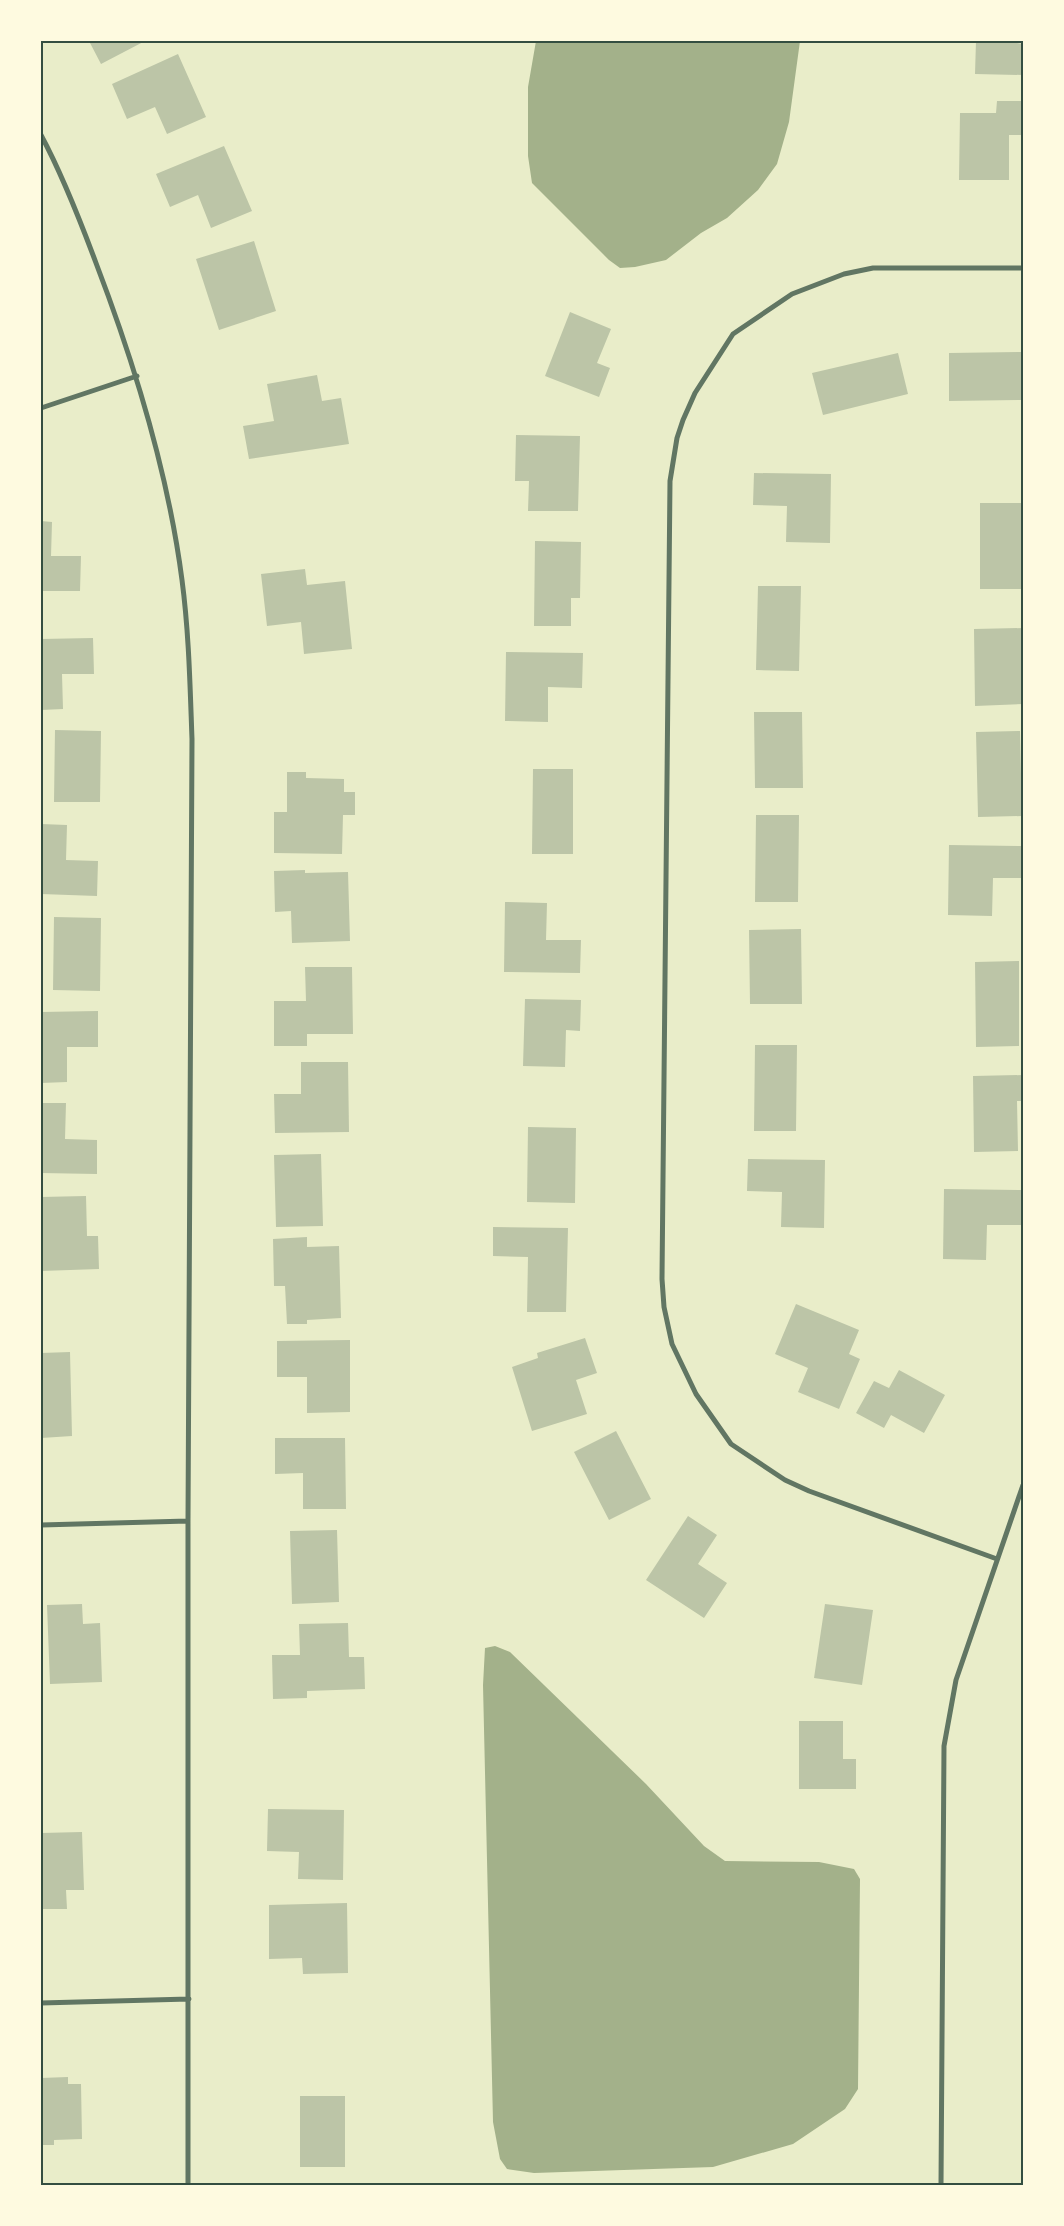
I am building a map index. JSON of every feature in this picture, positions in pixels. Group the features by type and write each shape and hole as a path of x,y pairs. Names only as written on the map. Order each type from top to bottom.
{"street":[{"path":"41,134 79,218 137,376 171,512 182,581 189,658 192,759 188,1521 188,2185"},
{"path":"997,1559 809,1491 785,1480 731,1444 696,1394 672,1344 664,1307 662,1279 670,481 677,438 683,420 695,394 733,334 792,294 844,274 873,268 1023,268"},
{"path":"41,408 137,376"},
{"path":"941,2185 944,1746 956,1680 1023,1485"},
{"path":"41,1524 188,1521"},
{"path":"41,2003 189,1999"}],"shaded area":[{"path":"536,41 800,41 789,122 777,164 758,190 727,218 701,233 666,260 635,267 620,268 609,260 532,183 528,156 528,87"},
{"path":"495,1646 510,1652 646,1784 704,1846 725,1861 819,1862 854,1869 860,1879 858,2089 845,2109 793,2144 713,2167 534,2173 507,2169 500,2159 493,2122 483,1685 485,1648"}],"building":[{"path":"89,41 145,41 101,64"},
{"path":"976,41 1017,41 1017,43 1023,44 1023,75 975,74"},
{"path":"178,54 206,117 167,134 155,107 127,119 112,84"},
{"path":"997,101 1023,101 1023,135 1009,135 1009,180 959,180 960,113 996,113"},
{"path":"224,146 252,211 211,228 198,195 170,207 156,174"},
{"path":"254,241 276,311 219,330 196,259"},
{"path":"570,312 611,329 597,363 610,368 599,397 545,376"},
{"path":"1023,352 1023,400 949,401 949,353"},
{"path":"898,353 908,394 823,415 812,373"},
{"path":"317,375 322,401 341,398 349,444 249,459 243,426 274,421 267,384"},
{"path":"516,435 580,436 578,511 528,511 529,481 515,481"},
{"path":"754,473 831,474 830,543 786,542 787,506 753,505"},
{"path":"980,503 1022,503 1022,589 980,589"},
{"path":"41,521 52,522 51,556 81,556 80,591 41,591"},
{"path":"535,541 581,542 580,598 571,598 571,626 534,626"},
{"path":"305,569 307,585 345,581 352,649 304,654 301,622 267,626 261,574"},
{"path":"758,586 801,586 799,671 756,670"},
{"path":"1023,628 1023,704 975,706 974,629"},
{"path":"93,638 94,674 62,674 63,709 41,710 41,639"},
{"path":"506,652 583,653 582,688 548,687 548,722 505,721"},
{"path":"754,712 802,712 803,788 755,788"},
{"path":"55,730 101,731 100,802 54,802"},
{"path":"1020,731 1022,816 978,817 976,732"},
{"path":"533,769 573,769 573,854 532,854"},
{"path":"287,772 306,772 306,778 344,779 344,792 355,792 355,815 343,815 342,854 274,853 274,812 287,812"},
{"path":"756,815 799,815 798,902 755,902"},
{"path":"41,824 67,825 66,860 98,861 97,896 41,894"},
{"path":"949,845 1023,846 1023,878 993,878 992,916 948,915"},
{"path":"305,870 305,873 348,872 350,941 292,943 291,911 275,912 274,871"},
{"path":"505,902 547,903 546,940 581,940 580,973 504,972"},
{"path":"54,917 101,918 100,991 53,990"},
{"path":"801,929 802,1004 750,1004 749,930"},
{"path":"1019,961 1019,1046 976,1047 975,962"},
{"path":"305,967 352,967 353,1034 307,1034 307,1046 274,1046 274,1001 306,1001"},
{"path":"525,999 581,1000 580,1031 566,1030 565,1067 523,1066"},
{"path":"98,1011 98,1047 67,1047 67,1082 41,1083 41,1012"},
{"path":"755,1045 797,1045 796,1131 754,1131"},
{"path":"301,1062 348,1062 349,1132 275,1133 274,1094 301,1094"},
{"path":"1023,1075 1023,1101 1017,1101 1018,1151 974,1152 973,1076"},
{"path":"41,1103 66,1103 65,1139 97,1140 97,1174 41,1173"},
{"path":"528,1127 576,1128 575,1203 527,1202"},
{"path":"321,1154 323,1226 276,1227 274,1155"},
{"path":"748,1159 825,1160 824,1228 781,1227 782,1192 747,1191"},
{"path":"944,1189 1022,1190 1021,1225 987,1225 986,1260 943,1259"},
{"path":"86,1196 87,1236 98,1236 99,1269 41,1271 41,1197"},
{"path":"493,1227 568,1228 566,1312 527,1312 528,1257 493,1256"},
{"path":"307,1237 307,1247 339,1246 341,1318 307,1320 307,1324 287,1324 285,1286 274,1286 273,1239"},
{"path":"796,1304 859,1330 849,1354 860,1359 839,1409 798,1392 808,1368 775,1354"},
{"path":"585,1338 597,1373 576,1380 587,1414 532,1431 512,1367 538,1358 537,1353"},
{"path":"350,1340 350,1412 307,1413 307,1377 277,1377 277,1341"},
{"path":"70,1352 72,1436 41,1438 41,1353"},
{"path":"899,1370 945,1395 924,1433 891,1415 884,1428 856,1413 874,1381 889,1388"},
{"path":"616,1431 651,1499 609,1520 574,1452"},
{"path":"275,1438 345,1438 346,1509 303,1509 303,1473 275,1474"},
{"path":"688,1516 717,1535 698,1564 727,1583 704,1618 646,1580"},
{"path":"337,1530 339,1602 292,1604 290,1531"},
{"path":"82,1604 83,1624 100,1623 102,1682 50,1684 47,1605"},
{"path":"825,1604 873,1610 862,1685 814,1678"},
{"path":"348,1623 349,1657 364,1657 365,1689 307,1691 307,1698 273,1699 272,1655 300,1655 299,1624"},
{"path":"799,1721 843,1721 843,1759 856,1759 856,1789 799,1789"},
{"path":"268,1809 344,1810 343,1880 298,1879 299,1852 267,1851"},
{"path":"82,1832 84,1890 66,1890 67,1909 41,1909 41,1833"},
{"path":"347,1903 348,1973 303,1974 302,1958 269,1959 269,1905"},
{"path":"68,2077 68,2084 81,2084 82,2139 54,2140 54,2145 41,2145 41,2078"},
{"path":"300,2096 345,2096 345,2167 300,2167"}]}
